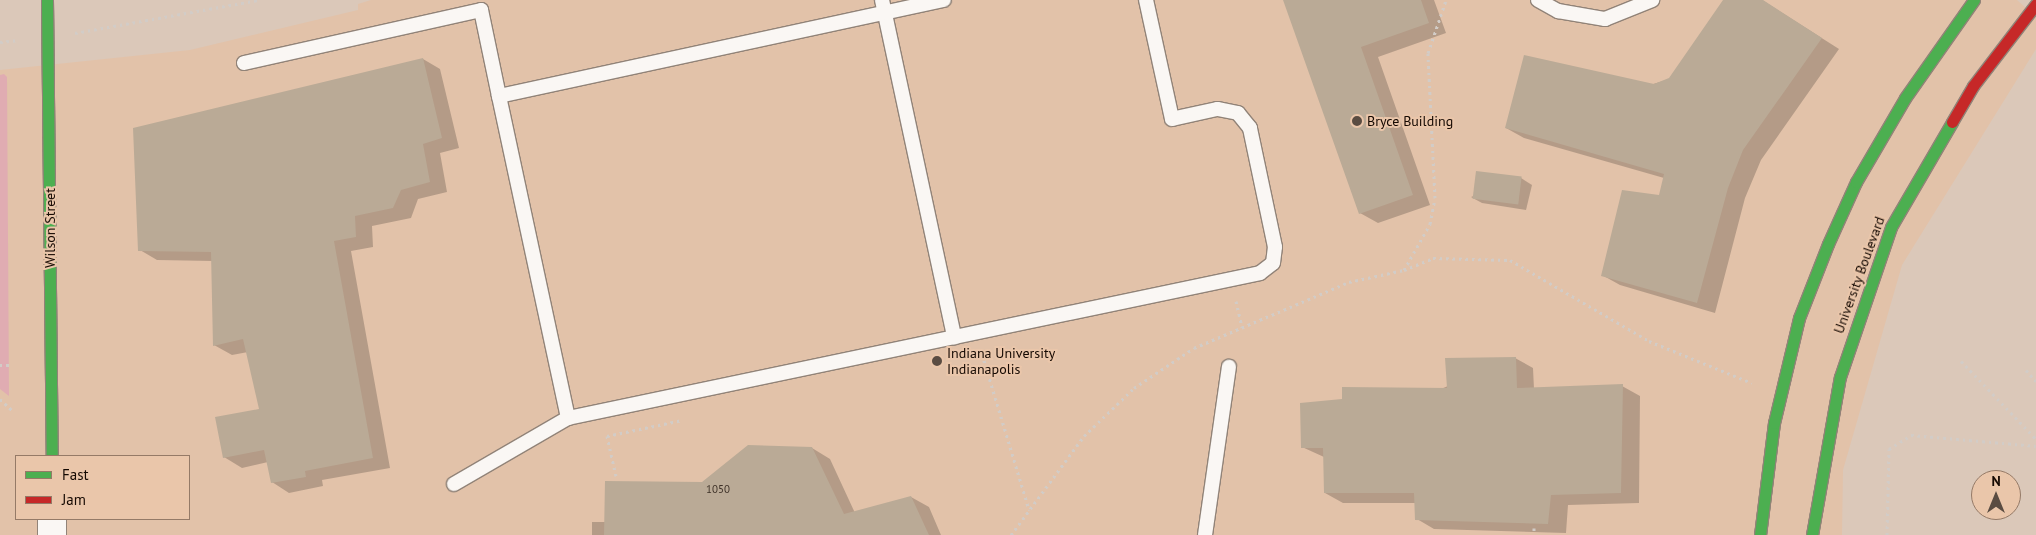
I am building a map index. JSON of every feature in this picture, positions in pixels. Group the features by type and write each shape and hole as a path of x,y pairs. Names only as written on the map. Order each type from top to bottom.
{"street":[{"name":"Wilson Street","path":"47,0 52,455"},
{"path":"1760,535 1774,423 1799,318 1828,244 1856,182 1905,98 1974,0"},
{"name":"University Boulevard","path":"1812,535 1840,377 1891,227 1973,86 2036,4"},
{"path":"52,520 52,535"}],"lane":[{"path":"499,96 883,6 944,0"},
{"path":"454,484 568,418 1260,273 1273,263 1275,247 1250,128 1238,113 1217,109 1172,120 1146,0"},
{"path":"1538,0 1558,11 1605,19 1652,0"},
{"path":"883,6 954,336"},
{"path":"244,63 481,10 568,418"},
{"path":"1205,535 1229,367"}],"path":[{"path":"79,32 260,0"},
{"path":"1404,270 1430,224 1435,198 1428,53 1446,0"},
{"path":"1011,535 1084,436 1134,388 1194,348 1349,282 1404,270 1432,258 1510,260 1649,340 1752,383"},
{"path":"982,354 1029,511"},
{"path":"1961,361 2036,439"},
{"path":"0,365 12,365"},
{"path":"2026,370 2036,382"},
{"path":"0,399 12,410"},
{"path":"1887,535 1889,449 1911,435 2036,446"},
{"path":"1534,528 1534,535"}],"shaded area":[{"name":"Indiana University Indianapolis","path":"371,0 2017,0 2036,17 2036,49 1902,265 1843,470 1842,535 0,535 0,70 190,50 358,10 358,4"},
{"path":"4,74 7,77 9,396 0,389 0,75"}],"building":[{"name":"Bryce Building","path":"1283,0 1421,0 1429,23 1361,47 1413,195 1359,214"},
{"path":"1723,0 1763,0 1822,38 1743,150 1728,188 1697,303 1601,276 1622,190 1659,195 1664,174 1505,128 1524,55 1654,84 1669,78"},
{"path":"423,58 442,138 423,144 430,182 401,190 393,208 355,216 356,237 334,241 373,458 305,471 306,477 271,483 264,450 223,458 215,417 259,409 243,339 213,346 211,252 138,251 133,128"},
{"path":"1476,171 1522,177 1518,204 1473,199"},
{"path":"1516,357 1517,388 1623,384 1621,493 1551,495 1548,524 1415,520 1414,493 1324,493 1323,448 1301,448 1300,403 1342,399 1342,387 1447,388 1445,358"},
{"path":"748,445 812,447 844,514 911,496 929,535 604,535 605,481 702,482"}],"traffic: fast":[{"path":"47,0 52,455"},
{"path":"1760,535 1774,423 1799,318 1828,244 1856,182 1905,98 1974,0"},
{"path":"1812,535 1840,377 1891,227 1952,122"}],"traffic: jam":[{"path":"1952,122 1973,86 2036,4"}],"place":[{"name":"Bryce Building","path":"1357,121"},
{"name":"Indiana University Indianapolis","path":"937,361"}]}
